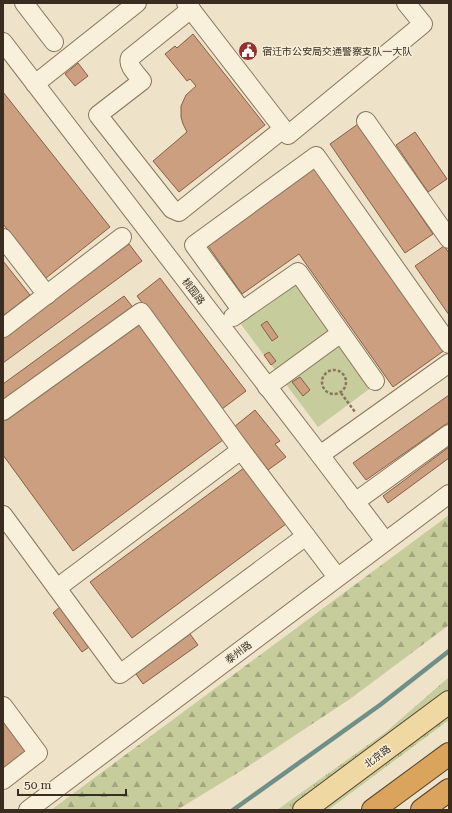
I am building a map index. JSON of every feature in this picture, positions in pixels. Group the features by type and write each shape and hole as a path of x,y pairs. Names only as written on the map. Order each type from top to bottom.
{"highway":[{"path":"373,810 449,754"},
{"path":"422,810 449,790"}],"main road":[{"name":"北京路","path":"304,810 449,702"}],"street":[{"path":"24,3 54,42"},
{"path":"35,84 136,3"},
{"path":"284,129 179,212 172,209 98,115 142,81 130,65 130,58 188,6 284,129 288,135 423,24 406,3"},
{"name":"桃园路","path":"3,42 385,541"},
{"path":"366,121 449,239"},
{"path":"171,262 316,156 449,344"},
{"path":"3,328 122,237"},
{"path":"3,238 47,295"},
{"path":"194,245 242,311"},
{"path":"220,326 298,272 375,382"},
{"path":"3,411 141,312 337,577"},
{"path":"267,387 341,333"},
{"path":"320,455 449,363"},
{"path":"355,502 449,434"},
{"path":"57,588 242,450"},
{"name":"泰州路","path":"28,810 449,494"},
{"path":"3,516 120,674 306,536"},
{"path":"3,706 38,753 3,780"}],"path":[{"path":"333,370 344,376 346,386 341,393 334,395 330,394 323,388 322,379 327,372 333,370"},
{"path":"341,393 363,424"}],"green space":[{"path":"299,285 329,330 326,334 275,370 240,323 293,286"},
{"path":"338,346 341,346 372,387 318,427 285,383"},
{"path":"449,515 449,625 350,699 244,769 177,810 51,810"},
{"path":"449,677 449,720 328,810 277,810 386,732"}],"building":[{"path":"193,34 265,125 179,192 153,161 187,132 181,117 181,106 186,95 196,86 190,79 187,81 165,54 175,46 177,48"},
{"path":"78,63 88,76 75,86 65,74"},
{"path":"3,92 110,227 46,278 3,224"},
{"path":"358,124 433,234 405,253 330,144"},
{"path":"415,132 447,179 428,192 396,145"},
{"path":"315,166 445,350 393,387 299,254 242,294 206,243"},
{"path":"129,244 142,261 3,363 3,337"},
{"path":"444,246 449,253 449,315 415,266"},
{"path":"3,261 30,295 3,316"},
{"path":"160,278 246,391 222,409 137,296"},
{"path":"124,296 135,310 3,407 3,384"},
{"path":"141,320 227,437 73,551 3,455 3,421"},
{"path":"267,321 278,337 272,341 261,325"},
{"path":"269,352 276,361 271,365 264,355"},
{"path":"300,377 310,390 303,396 292,382"},
{"path":"449,395 449,422 366,480 353,463"},
{"path":"255,410 280,441 275,444 286,457 268,470 234,427"},
{"path":"449,447 449,458 388,503 383,496"},
{"path":"248,465 290,521 132,638 90,582"},
{"path":"62,605 92,645 82,652 53,613"},
{"path":"190,634 198,645 143,684 136,674"},
{"path":"3,718 29,752 3,771"}],"waterway":[{"path":"233,810 380,705 449,651"}],"place":[{"name":"宿迁市公安局交通警察支队一大队","path":"248,51"}]}
